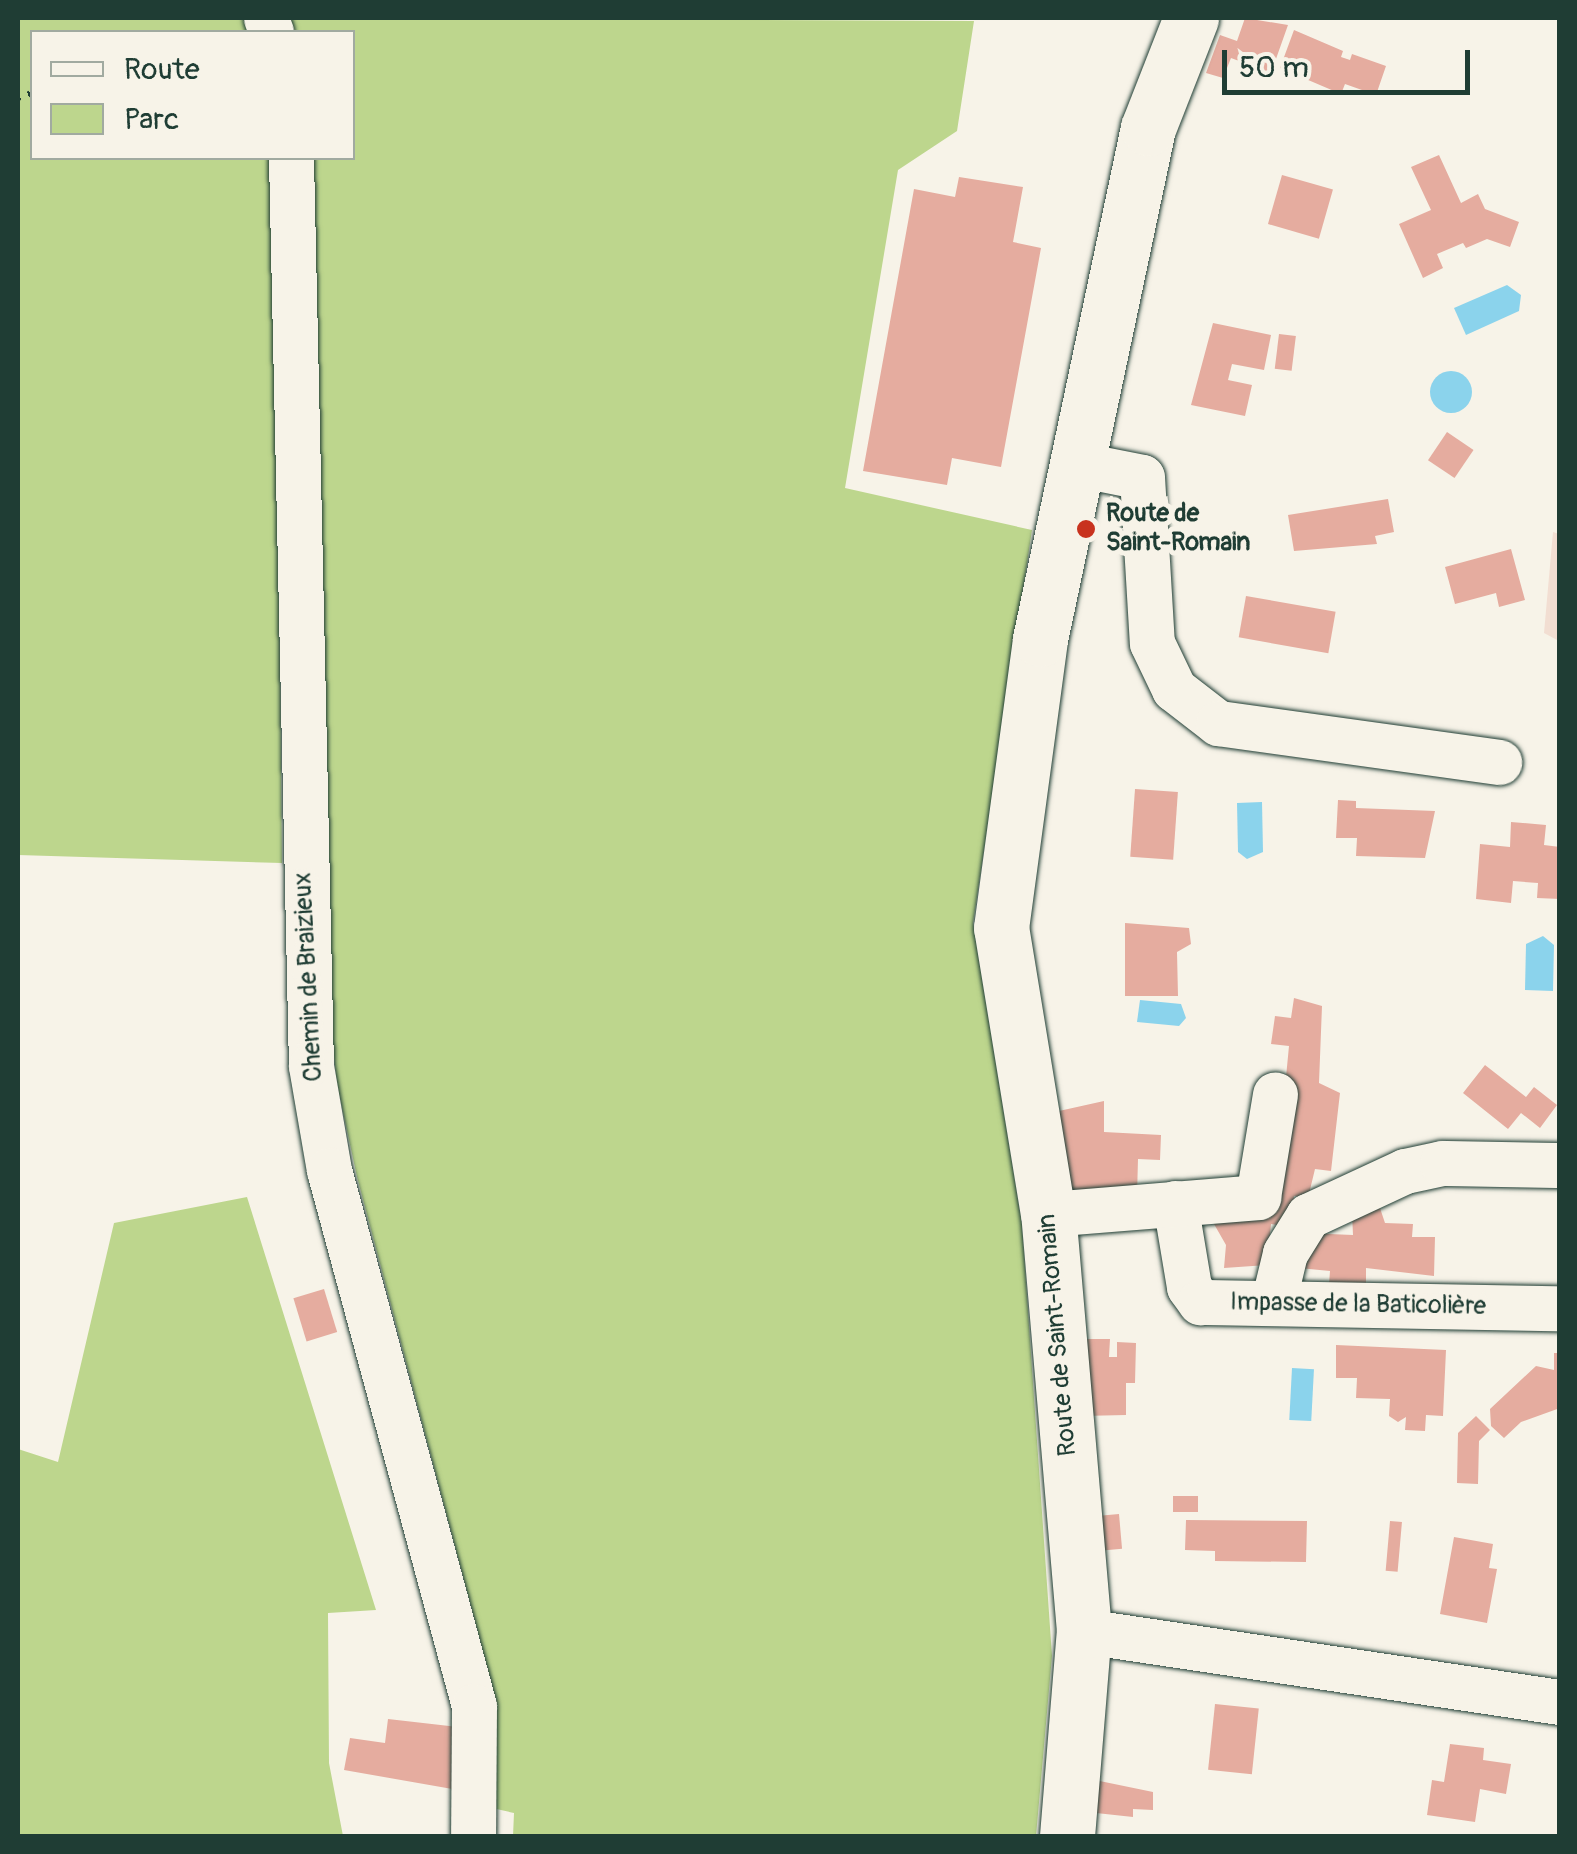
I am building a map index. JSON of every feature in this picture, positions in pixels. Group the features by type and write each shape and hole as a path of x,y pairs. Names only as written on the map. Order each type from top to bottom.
{"main road":[{"name":"Route de Saint-Romain","path":"1067,1836 1084,1631 1048,1214 1001,928 1040,638 1148,128 1191,18"}],"street":[{"name":"Chemin de Braizieux","path":"290,160 310,1066 329,1170 474,1706 473,1836"},
{"path":"1077,464 1142,477 1152,643 1174,689 1218,723 1499,762"},
{"path":"1048,1214 1258,1196 1275,1094"},
{"path":"1274,1303 1285,1253 1308,1216 1404,1171 1442,1163 1560,1165"},
{"name":"Impasse de la Baticolière","path":"1176,1203 1189,1287 1200,1302 1560,1308"},
{"path":"1084,1631 1560,1702"}],"shaded area":[{"path":"1553,532 1559,534 1559,641 1544,633"}],"green space":[{"path":"18,18 251,18 257,30 30,30 30,160 275,160 282,863 18,855"},
{"path":"280,18 974,21 957,131 898,170 845,488 1032,530 973,923 1022,1225 1052,1656 1036,1836 513,1836 514,1813 492,1808 493,1689 357,1177 337,1084 326,978 304,160 355,160 355,30 283,30"},
{"path":"247,1197 376,1610 328,1613 329,1763 343,1836 18,1836 18,1449 58,1462 114,1223"}],"water":[{"path":"1507,285 1521,295 1519,311 1466,335 1454,308"},
{"path":"1451,371 1466,377 1472,392 1466,407 1451,413 1436,407 1430,392 1436,377"},
{"path":"1262,802 1263,852 1247,859 1238,852 1237,803"},
{"path":"1543,936 1554,945 1553,991 1525,990 1526,944"},
{"path":"1140,1000 1181,1004 1186,1018 1179,1026 1137,1022"},
{"path":"1292,1368 1314,1369 1311,1421 1289,1420"}],"building":[{"path":"1245,18 1288,25 1271,73 1231,58 1223,78 1206,73 1220,35 1237,41"},
{"path":"1294,30 1343,51 1341,57 1350,60 1352,54 1386,66 1376,95 1345,84 1341,94 1280,68"},
{"path":"1439,155 1461,203 1478,194 1485,209 1519,222 1510,247 1487,239 1466,248 1463,243 1437,254 1443,268 1423,278 1399,224 1431,210 1411,167"},
{"path":"1282,175 1333,190 1319,239 1268,224"},
{"path":"959,177 1023,187 1013,242 1041,248 1001,467 952,458 947,485 863,471 914,189 955,197"},
{"path":"1213,323 1271,335 1264,370 1232,364 1228,380 1252,385 1245,416 1191,405"},
{"path":"1279,334 1296,336 1292,371 1275,369"},
{"path":"1447,432 1474,450 1455,478 1428,460"},
{"path":"1388,499 1394,532 1375,536 1377,544 1294,551 1288,515"},
{"path":"1511,549 1525,600 1499,607 1496,593 1455,604 1445,567"},
{"path":"1246,596 1336,612 1328,653 1239,637"},
{"path":"1135,789 1178,792 1173,860 1130,857"},
{"path":"1338,800 1356,801 1356,808 1435,811 1425,858 1356,856 1357,838 1336,838"},
{"path":"1511,822 1546,825 1544,845 1560,847 1560,899 1537,898 1538,883 1513,881 1511,903 1476,899 1480,844 1510,847"},
{"path":"1125,923 1189,928 1191,944 1177,952 1178,996 1125,996"},
{"path":"1294,998 1322,1006 1319,1083 1340,1093 1331,1171 1315,1169 1308,1198 1294,1196 1291,1227 1271,1224 1267,1265 1224,1268 1226,1245 1210,1217 1273,1212 1289,1046 1271,1044 1275,1016 1291,1018"},
{"path":"1485,1065 1526,1097 1534,1087 1557,1105 1540,1128 1521,1113 1508,1129 1463,1093"},
{"path":"1104,1101 1104,1132 1161,1135 1160,1160 1138,1159 1137,1196 1068,1196 1050,1113"},
{"path":"1378,1202 1385,1223 1413,1224 1412,1237 1435,1237 1434,1276 1366,1268 1366,1285 1329,1284 1330,1271 1299,1268 1305,1233 1353,1235 1352,1213"},
{"path":"324,1289 337,1332 307,1341 293,1298"},
{"path":"1086,1339 1110,1339 1109,1357 1117,1357 1117,1342 1136,1343 1135,1383 1126,1383 1126,1415 1081,1416"},
{"path":"1336,1345 1446,1350 1443,1416 1426,1415 1425,1431 1405,1430 1406,1417 1398,1422 1389,1416 1390,1399 1356,1398 1357,1378 1336,1378"},
{"path":"1554,1353 1560,1353 1560,1408 1521,1422 1504,1438 1491,1426 1490,1409 1536,1366 1554,1370"},
{"path":"1476,1416 1490,1430 1479,1441 1478,1484 1457,1483 1458,1433"},
{"path":"1173,1496 1198,1496 1198,1512 1173,1512"},
{"path":"1119,1514 1122,1549 1097,1551 1094,1516"},
{"path":"1186,1520 1307,1521 1306,1562 1215,1561 1215,1551 1185,1550"},
{"path":"1390,1521 1402,1522 1398,1572 1386,1571"},
{"path":"1454,1537 1493,1544 1489,1568 1497,1569 1487,1623 1440,1614"},
{"path":"1215,1704 1259,1709 1252,1774 1208,1770"},
{"path":"388,1719 458,1727 458,1790 344,1770 350,1738 385,1743"},
{"path":"1450,1744 1484,1748 1483,1760 1511,1764 1506,1794 1480,1789 1475,1822 1427,1815 1432,1780 1444,1782"},
{"path":"1090,1779 1153,1792 1153,1810 1133,1809 1133,1817 1087,1812"}],"place":[{"name":"Route de Saint-Romain","path":"1086,529"}]}
